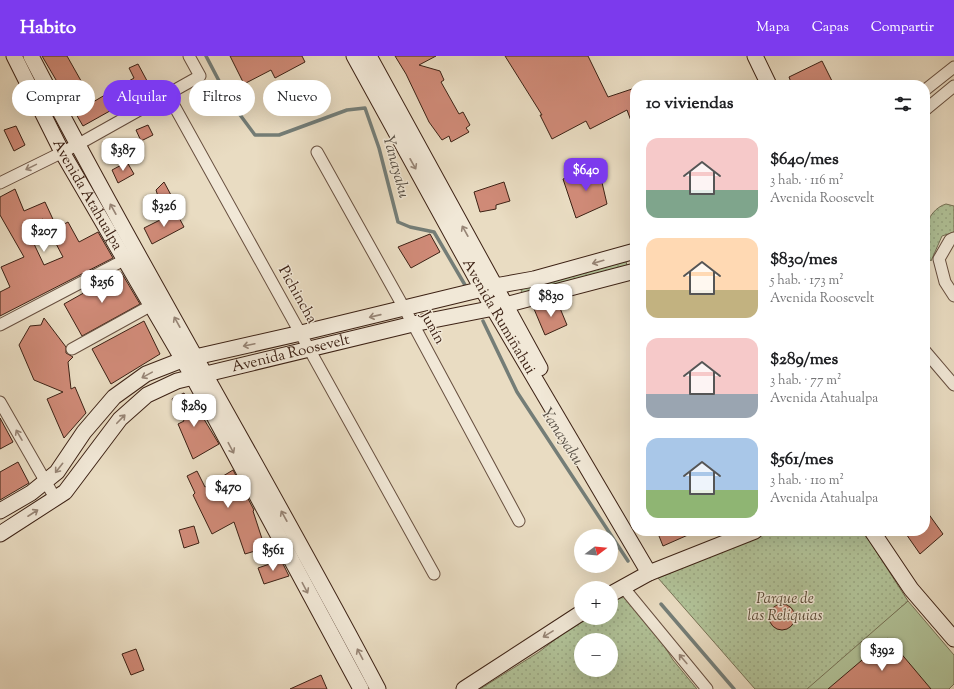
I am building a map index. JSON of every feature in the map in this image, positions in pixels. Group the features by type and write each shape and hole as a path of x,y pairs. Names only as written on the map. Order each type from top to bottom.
{"street":[{"name":"Avenida Atahualpa","path":"14,56 62,152 150,306 189,358"},
{"name":"Avenida Atahualpa","path":"31,56 189,358 378,689"},
{"path":"181,86 200,76 189,56"},
{"name":"Avenida Rumiñahui","path":"354,56 394,115 488,288 650,573"},
{"name":"Avenida Rumiñahui","path":"370,56 394,115"},
{"path":"755,56 767,80"},
{"path":"930,86 954,67"},
{"path":"930,106 954,86"},
{"path":"0,182 77,145 127,116"},
{"name":"Pichincha","path":"180,116 310,348 434,574"},
{"name":"Junín","path":"317,152 413,324 519,520"},
{"path":"954,238 950,240 939,259 945,282 954,296"},
{"name":"Avenida Roosevelt","path":"0,511 31,492 57,472 84,432 114,397 146,374 189,358 404,309 488,288 534,279 630,254"},
{"path":"0,325 124,260"},
{"name":"Avenida Roosevelt","path":"0,534 65,492 120,419 147,395 177,381 413,324 499,306 630,272"},
{"path":"454,296 460,315"},
{"path":"72,349 150,306"},
{"path":"930,357 954,385"},
{"name":"Avenida Atahualpa","path":"199,375 361,689"},
{"path":"0,402 55,498"},
{"path":"707,689 620,589 650,573 742,536"},
{"path":"875,536 911,589 954,639"},
{"path":"464,689 574,618"}],"green space":[{"path":"946,204 954,206 954,232 942,236 931,261 930,217 939,207"},
{"path":"625,258 628,269 522,296 521,289"},
{"name":"Parque de las Reliquias","path":"761,536 866,536 908,601 807,689 755,689 658,578"},
{"path":"626,585 673,660 697,689 480,689 539,652 574,625 618,625 618,591"},
{"path":"908,601 954,655 954,684 949,689 804,689"}],"building":[{"path":"42,56 67,56 81,80 56,80"},
{"path":"230,56 302,56 305,62 275,78 271,70 252,80 242,80"},
{"path":"395,56 436,56 419,65 440,71 444,80 441,82 459,114 463,112 470,125 466,128 469,132 451,142 449,136 442,140 429,122 406,74"},
{"path":"505,56 588,56 608,97 630,90 630,118 627,110 590,129 586,121 552,139 540,115 542,115"},
{"path":"822,61 832,80 790,80 789,77"},
{"path":"138,64 147,80 131,80 134,78 129,68"},
{"path":"103,96 103,115 83,126 77,116 95,116 95,101"},
{"path":"148,125 153,135 141,141 136,130"},
{"path":"16,126 25,145 14,151 4,130"},
{"path":"127,162 134,174 118,183 112,170"},
{"path":"595,169 600,174 607,204 576,218 563,179"},
{"path":"164,182 171,195 160,203 156,190"},
{"path":"504,182 510,201 496,205 496,209 480,212 474,192"},
{"path":"15,189 24,211 45,202 57,228 68,222 79,242 98,232 113,258 0,316 0,292 10,287 1,267 24,257 0,215 0,197","holes":["43,219 63,257 44,265 26,227"]},
{"path":"176,212 184,227 152,244 144,228"},
{"path":"430,234 440,252 411,268 398,247"},
{"path":"121,272 140,304 82,336 64,304"},
{"path":"557,301 567,325 545,335 534,309"},
{"path":"44,318 66,347 66,353 73,357 68,362 71,389 75,387 86,413 64,438 47,399 63,392 34,380 19,345 30,326 41,325"},
{"path":"144,321 160,354 111,384 92,349"},
{"path":"184,393 195,414 199,411 219,444 193,459 178,424 184,421 172,399"},
{"path":"0,418 13,442 0,449"},
{"path":"18,462 29,483 0,500 0,472"},
{"path":"233,470 254,510 253,511 265,548 245,554 234,522 212,534 193,495 195,493 187,476 197,471 205,487"},
{"path":"930,516 943,534 920,554 907,536 930,536"},
{"path":"194,526 199,543 184,548 179,530"},
{"path":"659,536 686,536 663,546"},
{"path":"281,560 289,576 264,584 258,568"},
{"path":"782,604 791,608 795,617 791,626 782,630 773,626 769,617 773,608"},
{"path":"888,638 931,689 828,689"},
{"path":"136,649 144,670 131,675 122,654"},
{"path":"321,675 327,689 290,689"}],"waterway":[{"name":"Yanayaku","path":"206,56 229,100 255,135 279,135 347,110 365,108 379,148 398,222 410,227 434,232 465,285"},
{"name":"Yanayaku","path":"483,321 517,392 628,561"},
{"name":"Yanayaku","path":"661,604 734,689"}]}
